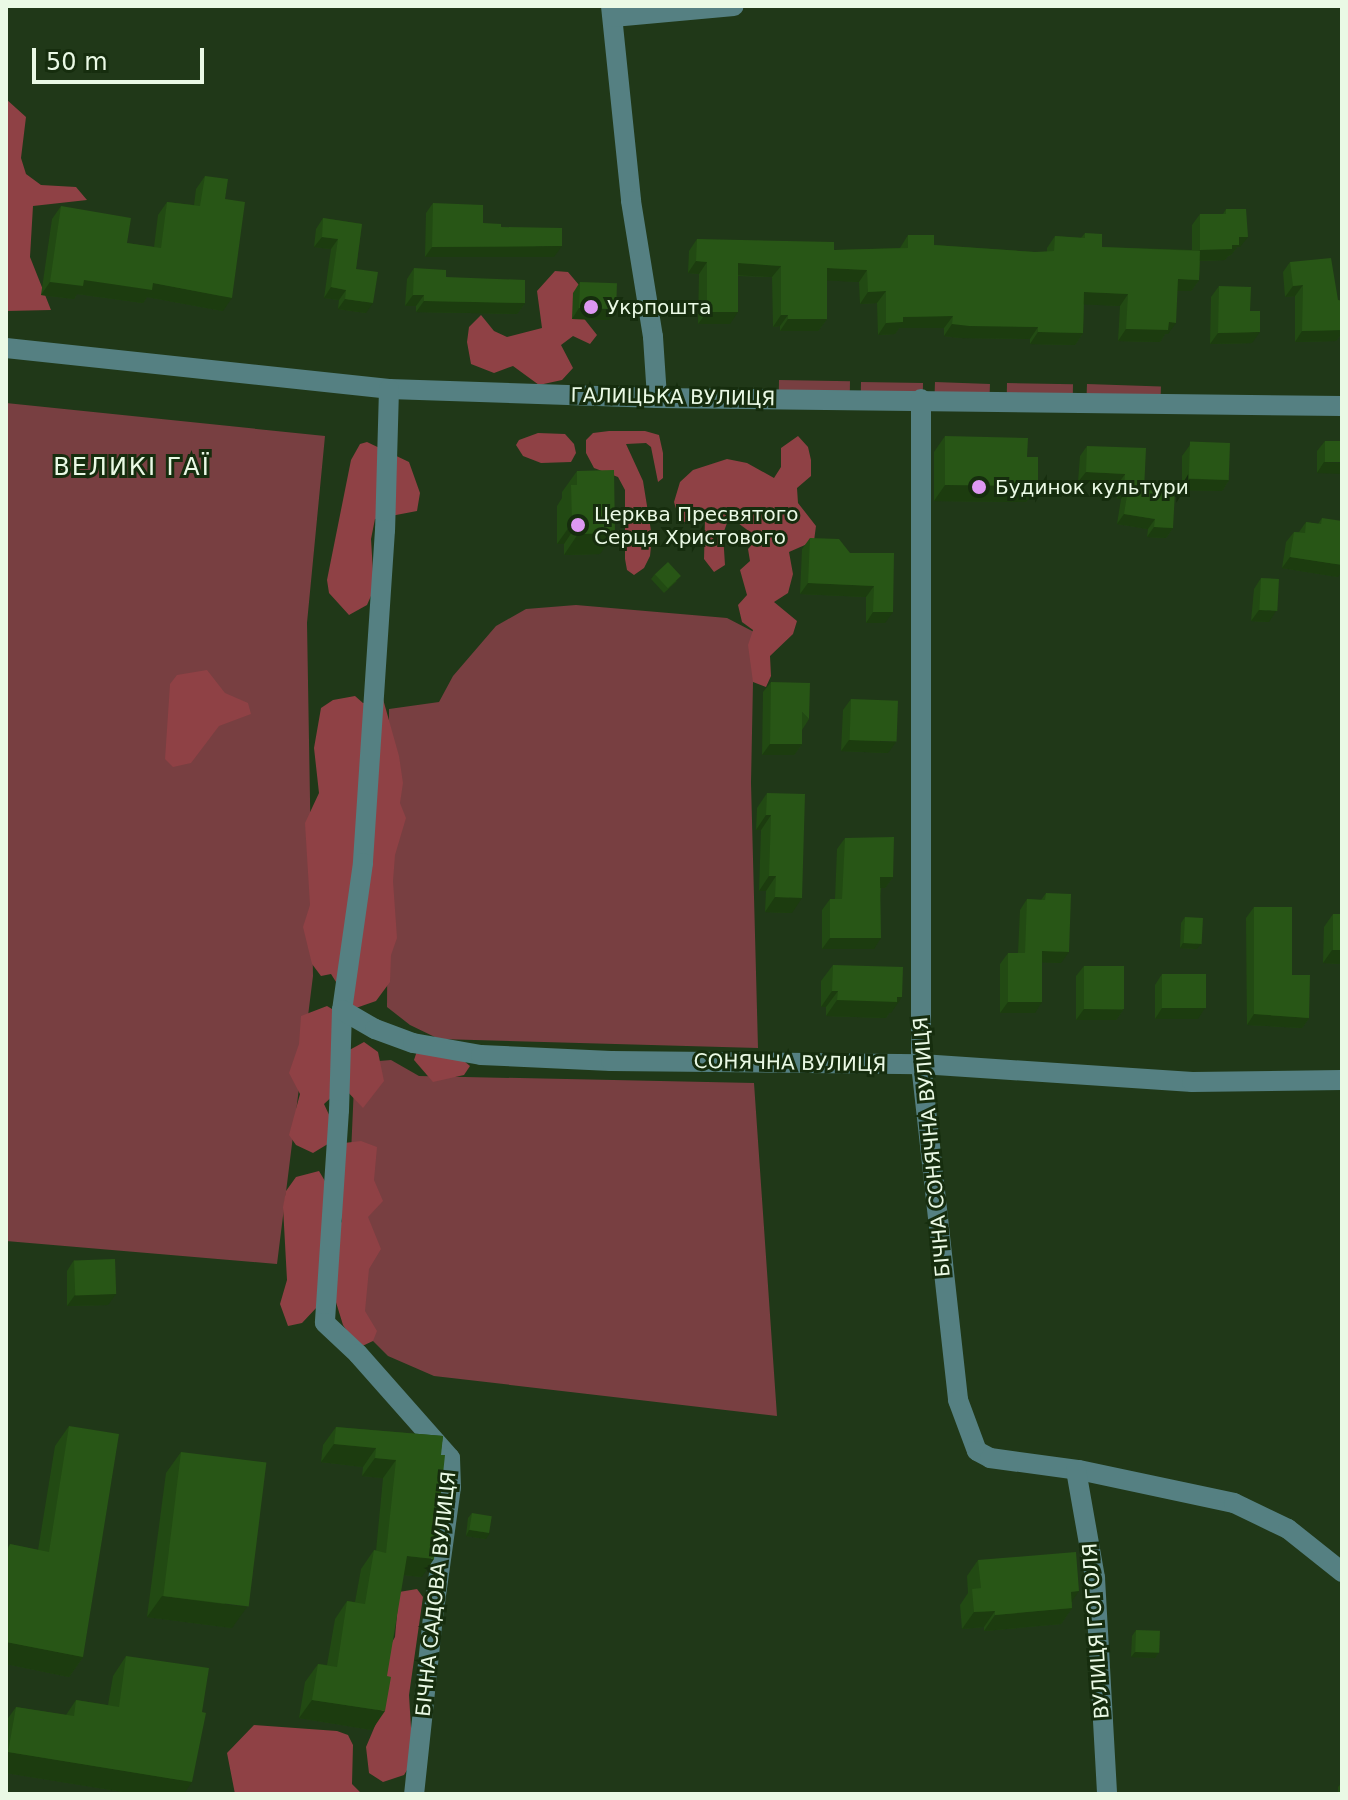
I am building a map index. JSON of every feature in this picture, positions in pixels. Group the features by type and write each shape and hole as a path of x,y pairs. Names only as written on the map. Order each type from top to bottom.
{"street":[{"path":"657,398 653,337 631,201 615,10 734,6"},
{"name":"ГАЛИЦЬКА ВУЛИЦЯ","path":"6,348 389,389 657,398 1342,406"},
{"name":"БІЧНА САДОВА ВУЛИЦЯ","path":"389,389 385,530 363,863 342,1010 339,1110 325,1323 358,1354 450,1458 451,1487 414,1794"},
{"name":"БІЧНА СОНЯЧНА ВУЛИЦЯ","path":"921,399 921,1064 958,1400 977,1451 990,1458 1076,1470 1234,1503 1288,1529 1342,1572"},
{"name":"СОНЯЧНА ВУЛИЦЯ","path":"342,1010 375,1029 413,1043 481,1055 611,1061 921,1064 1192,1082 1342,1080"},
{"name":"ВУЛИЦЯ ГОГОЛЯ","path":"1076,1470 1095,1578 1107,1794"}],"shaded area":[{"path":"6,99 26,117 21,158 26,174 41,185 76,187 87,200 33,206 30,257 51,310 6,311"},
{"path":"555,271 568,272 579,285 582,316 597,335 590,344 573,336 561,345 573,368 562,380 539,385 513,366 494,373 471,364 467,342 469,327 481,315 494,331 507,337 542,328 537,291"},
{"path":"779,380 850,381 850,393 779,392"},
{"path":"861,382 923,383 923,393 861,392"},
{"path":"935,382 990,384 990,396 935,394"},
{"path":"1007,383 1073,384 1073,395 1007,394"},
{"path":"1087,384 1161,387 1161,398 1087,395"},
{"path":"6,403 325,436 307,623 313,976 277,1264 6,1241"},
{"path":"645,431 659,435 663,453 663,478 658,482 651,447 646,443 626,444 643,481 652,537 650,556 644,568 634,575 627,570 625,559 625,490 618,477 594,468 586,453 586,440 593,433"},
{"path":"538,433 565,434 574,444 576,453 571,462 541,463 523,456 516,445 519,440"},
{"path":"798,436 808,447 811,476 797,488 798,503 816,526 814,541 789,552 793,574 788,593 774,602 797,621 793,634 770,656 771,676 766,687 753,682 748,645 753,630 742,622 738,605 747,595 740,570 750,561 748,549 758,538 738,523 727,523 723,534 725,565 714,572 704,559 705,521 680,522 674,502 680,482 693,470 727,459 747,463 774,478 781,467 781,448"},
{"path":"367,442 409,462 420,493 417,511 375,519 371,539 374,589 367,605 349,615 329,593 327,580 351,460 360,444"},
{"path":"576,605 727,618 754,632 751,783 758,1048 439,1039 410,1025 387,1007 389,709 439,702 453,676 496,626 526,609"},
{"path":"207,670 225,693 248,703 251,714 219,726 191,763 173,767 165,759 170,684 177,675"},
{"path":"355,696 363,703 383,699 399,756 403,783 400,803 406,818 395,855 393,881 397,938 391,955 390,982 376,1001 353,1009 331,974 321,976 312,964 303,927 310,905 305,823 319,793 314,748 321,708 333,700"},
{"path":"327,1006 337,1012 337,1092 324,1104 338,1134 336,1139 313,1153 296,1145 289,1135 300,1094 289,1073 299,1044 301,1016"},
{"path":"364,1042 378,1052 384,1081 363,1108 343,1087 344,1053"},
{"path":"446,1046 470,1066 464,1075 433,1082 414,1060 417,1051"},
{"path":"391,1060 419,1076 754,1083 777,1416 434,1376 388,1356 344,1312 355,1063"},
{"path":"361,1141 377,1147 374,1180 383,1201 368,1217 381,1249 369,1269 365,1311 377,1331 373,1341 358,1348 343,1325 331,1286 331,1243 342,1221 330,1168 344,1143"},
{"path":"319,1171 332,1193 318,1306 302,1323 288,1326 280,1304 287,1280 283,1207 286,1191 296,1177"},
{"path":"417,1589 423,1597 409,1695 413,1760 404,1775 383,1782 369,1773 366,1747 383,1707 381,1662 395,1637 399,1592"},
{"path":"254,1725 337,1731 348,1735 353,1745 352,1784 362,1794 235,1794 227,1753"}],"building":[{"path":"205,176 228,179 225,199 245,202 232,298 153,283 152,290 84,280 83,286 50,282 61,206 131,218 127,243 161,248 167,202 200,206"},
{"path":"433,203 483,205 483,223 501,224 501,227 562,228 562,246 432,247"},
{"path":"1226,209 1246,209 1248,237 1239,237 1239,245 1232,245 1232,249 1200,250 1200,214 1226,214"},
{"path":"323,218 362,224 356,269 378,272 373,303 345,299 346,290 331,287 338,239 322,237"},
{"path":"1085,233 1102,234 1102,247 1200,251 1199,280 1178,279 1176,323 1169,322 1168,330 1126,329 1128,294 1084,292 1083,333 1038,332 1038,327 952,324 953,316 903,317 903,322 886,323 886,291 868,292 867,270 827,268 827,319 788,319 788,315 781,315 781,266 738,263 738,312 707,312 707,262 696,261 697,239 834,242 834,250 908,248 908,235 934,235 934,245 1035,252 1054,251 1055,236 1085,238"},
{"path":"1331,258 1338,300 1342,301 1342,330 1302,331 1303,285 1293,286 1290,262"},
{"path":"414,268 446,270 446,277 525,280 525,303 424,301 424,295 413,295"},
{"path":"580,282 617,283 616,309 579,308"},
{"path":"1219,286 1251,287 1250,311 1260,311 1260,332 1218,333"},
{"path":"945,436 1028,438 1027,457 1038,457 1038,486 945,485"},
{"path":"1325,441 1342,441 1342,462 1325,462"},
{"path":"1190,442 1230,443 1229,480 1189,479"},
{"path":"1087,446 1146,448 1144,490 1175,491 1173,528 1154,527 1155,519 1124,514 1128,489 1124,488 1125,474 1086,472"},
{"path":"614,470 615,533 578,534 578,523 572,523 571,485 577,485 577,471"},
{"path":"1322,518 1342,521 1342,565 1290,557 1294,532 1305,533 1306,522 1321,524"},
{"path":"810,538 839,539 850,553 894,553 893,612 873,612 874,586 808,583"},
{"path":"668,562 681,576 668,588 655,574"},
{"path":"1261,578 1279,579 1277,611 1259,610"},
{"path":"771,682 810,683 809,719 802,712 802,744 770,744"},
{"path":"851,699 898,701 897,742 850,740"},
{"path":"767,793 805,794 802,898 775,897 776,876 769,876 771,815 766,815"},
{"path":"894,837 893,877 880,877 881,938 830,938 830,899 842,899 845,838"},
{"path":"1046,893 1071,894 1069,952 1042,951 1042,1002 1008,1002 1008,953 1025,953 1027,899 1045,900"},
{"path":"1254,907 1292,907 1292,975 1310,975 1309,1018 1254,1014"},
{"path":"1333,914 1342,914 1342,950 1333,950"},
{"path":"1185,917 1203,918 1202,944 1184,943"},
{"path":"833,965 903,967 902,997 897,997 897,1002 837,1000 838,991 832,991"},
{"path":"1084,966 1124,966 1124,1009 1084,1009"},
{"path":"1162,974 1206,974 1206,1008 1162,1008"},
{"path":"115,1259 116,1294 75,1295 74,1260"},
{"path":"69,1426 119,1434 83,1657 6,1642 6,1555 10,1544 49,1552"},
{"path":"336,1427 443,1436 441,1455 445,1455 434,1559 407,1556 387,1676 391,1677 385,1711 312,1700 318,1664 337,1667 347,1601 365,1604 374,1550 386,1553 396,1460 375,1458 376,1448 334,1444"},
{"path":"181,1452 266,1462 249,1606 163,1596"},
{"path":"472,1513 492,1516 489,1533 469,1530"},
{"path":"1076,1552 1079,1591 1071,1592 1072,1608 995,1615 995,1611 974,1612 972,1589 981,1588 978,1560"},
{"path":"1136,1630 1160,1631 1159,1653 1135,1652"},
{"path":"126,1656 209,1668 202,1712 206,1713 192,1782 8,1752 16,1707 74,1716 76,1700 119,1707"}],"place":[{"name":"Укрпошта","path":"591,307"},
{"name":"Будинок культури","path":"979,487"},
{"name":"Церква Пресвятого Серця Христового","path":"578,525"}],"district":[{"name":"ВЕЛИКІ ГАЇ","path":"132,468"}]}
